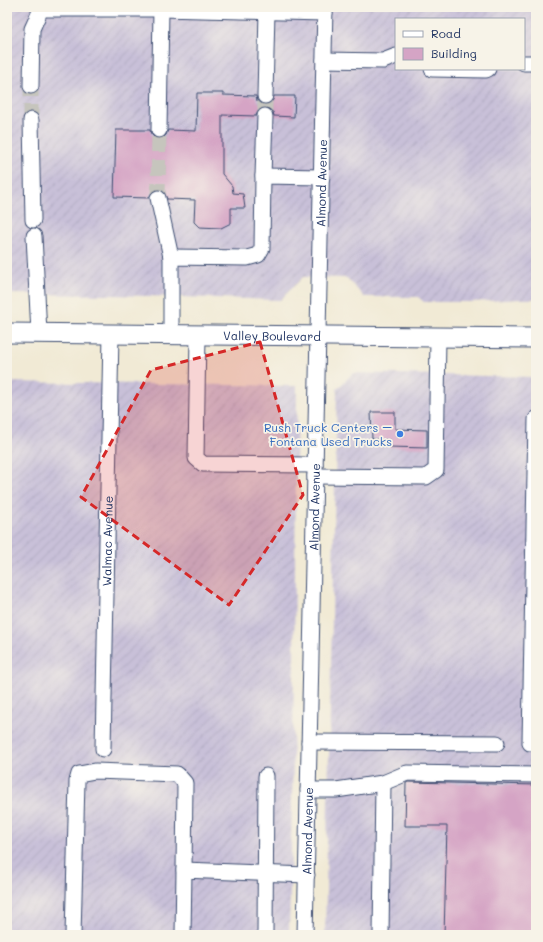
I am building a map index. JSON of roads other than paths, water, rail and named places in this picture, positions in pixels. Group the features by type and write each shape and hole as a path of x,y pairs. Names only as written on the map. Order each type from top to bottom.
{"main road":[{"name":"Valley Boulevard","path":"7,333 536,338"}],"street":[{"path":"31,86 32,30 41,9 267,11 325,10"},
{"path":"159,130 161,9"},
{"name":"Almond Avenue","path":"306,935 325,10"},
{"path":"265,96 267,11"},
{"path":"324,60 392,61"},
{"path":"525,63 536,63"},
{"path":"171,256 247,258 258,255 262,248 265,116"},
{"path":"31,120 33,220"},
{"path":"263,176 322,178"},
{"path":"158,198 171,256 171,334"},
{"path":"34,236 39,333"},
{"name":"Walmac Avenue","path":"103,749 111,334"},
{"path":"198,335 196,458 203,464 426,477 436,470 438,337"},
{"path":"536,419 530,743 536,743"},
{"path":"310,742 497,743"},
{"path":"73,935 77,781 79,774 95,771 178,774 185,783 183,935"},
{"path":"308,790 336,790 383,783 407,773 536,775"},
{"path":"265,935 266,776"},
{"path":"380,935 383,783"},
{"path":"184,870 307,875"}],"tunnel":[{"path":"31,86 31,120"},
{"path":"265,96 265,116"},
{"path":"158,198 159,130"}],"place":[{"name":"Rush Truck Centers – Fontana Used Trucks","path":"400,434"}]}
